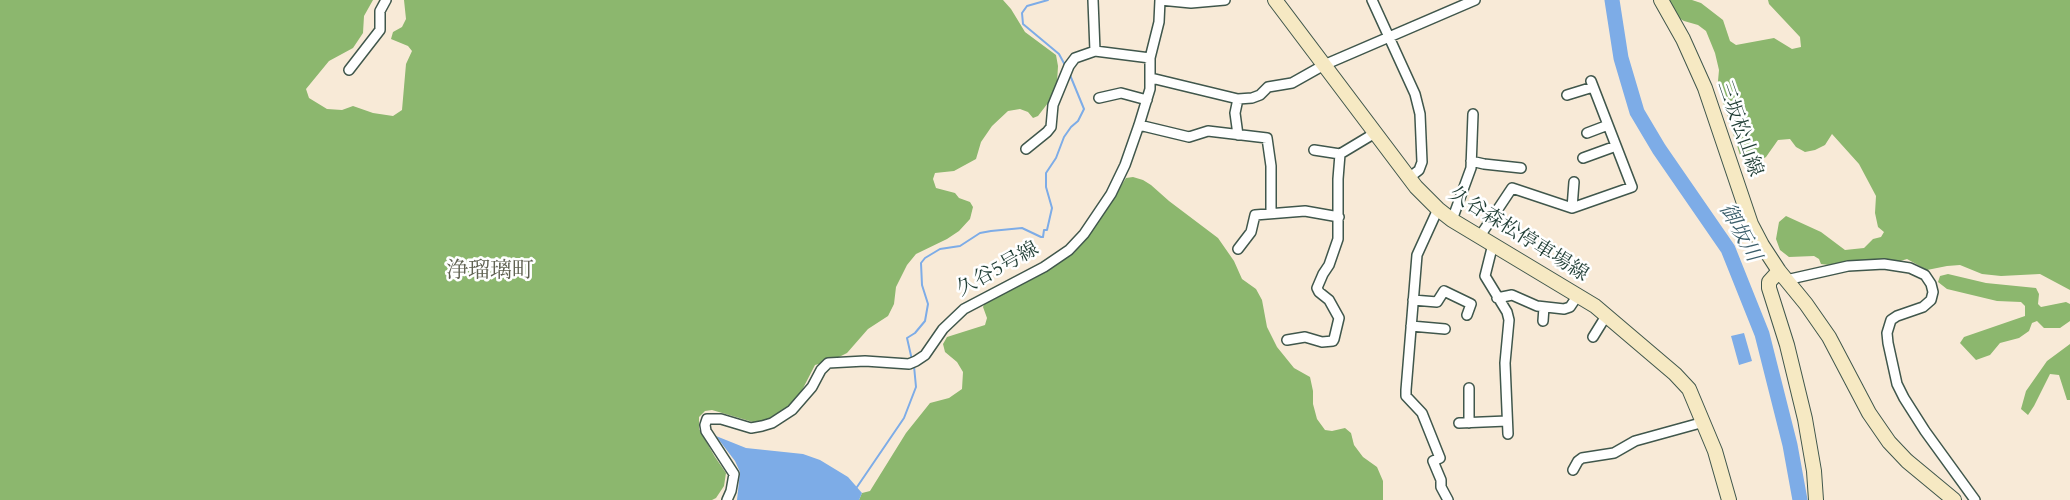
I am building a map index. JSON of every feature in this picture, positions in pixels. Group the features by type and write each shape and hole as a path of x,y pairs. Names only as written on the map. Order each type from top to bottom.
{"main road":[{"name":"久谷森松停車場線","path":"1275,0 1375,133 1438,209 1452,220 1578,296 1606,316 1675,374 1689,389 1715,451 1728,500"},
{"name":"三坂松山線","path":"1661,0 1683,39 1705,88 1751,224 1782,275 1829,337 1869,413 1889,442 1907,461 1954,500"},
{"path":"1782,275 1769,282 1769,288 1788,345 1805,419 1814,471 1816,500"}],"street":[{"path":"349,70 380,30 380,11 386,0"},
{"path":"1093,0 1095,51"},
{"path":"1160,0 1191,3 1225,0"},
{"name":"久谷5号線","path":"727,500 734,474 706,431 707,419 721,419 751,428 772,423 801,401 828,363 865,361 913,363 924,355 943,329 964,309 1044,267 1069,250 1084,234 1111,194 1125,165 1139,125 1151,78 1150,58 1159,22 1160,0"},
{"path":"1372,0 1415,94 1420,114 1422,162 1419,170 1410,177"},
{"path":"1151,78 1238,99 1252,98 1260,95 1268,87 1292,82 1324,65 1475,0"},
{"path":"1026,149 1051,127 1053,105 1067,69 1075,58 1095,51 1150,58"},
{"path":"1479,236 1512,188 1572,208 1632,187 1592,84 1567,95"},
{"path":"1099,98 1121,93 1147,100"},
{"path":"1238,99 1235,113 1238,135"},
{"path":"1452,220 1471,160 1473,114"},
{"path":"1139,125 1189,137 1208,131 1267,138 1271,166 1271,213"},
{"path":"1587,133 1608,125"},
{"path":"1314,150 1340,154 1375,133"},
{"path":"1583,158 1616,146"},
{"path":"1287,340 1305,337 1322,342 1334,339 1338,318 1332,304 1317,288 1329,265 1339,232 1340,154"},
{"path":"1471,160 1484,164 1521,168"},
{"path":"1572,208 1574,182"},
{"path":"1438,209 1417,255 1406,396 1422,413 1440,458 1433,461 1441,480 1441,487 1448,500"},
{"path":"1238,249 1251,232 1256,214 1305,211 1327,213 1339,217"},
{"path":"1493,244 1485,276 1508,316 1505,363 1508,434"},
{"path":"1782,275 1848,266 1884,264 1910,268 1925,275 1933,292 1931,300 1923,307 1891,320 1887,333 1897,384 1925,431 1975,500"},
{"path":"1413,300 1437,302 1444,291 1471,304 1467,315"},
{"path":"1497,298 1512,295 1544,308 1570,307 1578,296"},
{"path":"1543,321 1544,308"},
{"path":"1593,337 1606,316"},
{"path":"1411,326 1445,329"},
{"path":"1470,388 1464,423 1507,421"},
{"path":"1573,470 1582,458 1614,453 1635,441 1704,422"}],"green space":[{"path":"0,0 373,0 364,16 363,33 353,48 329,61 306,89 309,98 327,109 342,110 353,106 373,113 393,116 402,110 406,64 412,51 408,46 391,39 393,32 402,27 406,19 404,0 1003,0 1025,32 1056,55 1057,83 1051,99 1038,116 1033,118 1028,112 1020,109 1008,111 992,126 981,142 976,159 954,171 935,173 933,179 936,188 955,193 959,198 970,202 973,207 970,219 959,231 947,239 916,254 907,265 896,287 894,304 888,316 868,329 847,353 831,361 815,365 798,398 780,413 765,421 753,422 712,410 705,411 699,417 699,429 726,473 724,486 712,500 0,500"},
{"path":"1667,0 1692,0 1701,3 1723,20 1730,41 1736,45 1774,38 1792,49 1801,47 1800,37 1769,4 1768,0 2070,0 2070,290 2040,274 2001,276 1982,274 1960,265 1927,270 1907,259 1897,262 1851,261 1829,265 1821,264 1814,256 1789,257 1780,250 1776,239 1779,222 1786,216 1821,232 1845,250 1864,248 1873,239 1881,237 1884,232 1878,227 1875,213 1876,196 1859,164 1832,134 1825,145 1805,152 1796,147 1790,139 1778,140 1766,157 1755,164 1748,165 1741,158 1720,93 1719,70 1706,31 1698,25 1675,16"},
{"path":"1133,177 1151,185 1218,238 1234,261 1242,279 1256,289 1262,300 1267,327 1277,347 1294,368 1310,377 1317,419 1325,430 1345,428 1351,433 1354,445 1363,457 1377,467 1383,481 1383,500 859,500 862,493 870,491 906,433 930,403 949,398 962,389 963,372 957,362 945,352 943,344 947,337 985,325 987,318 983,307 986,300 1074,253 1102,216 1126,178"},
{"path":"1948,274 1986,283 2036,288 2039,294 2038,304 2041,307 2066,302 2070,304 2070,321 2060,328 2044,328 2037,321 2032,323 2029,331 2019,338 2000,343 1990,355 1976,360 1960,343 1964,337 2025,316 2025,306 2021,302 1997,301 1947,289 1938,282 1940,276"},
{"path":"2070,344 2070,400 2067,400 2059,375 2050,374 2028,415 2021,409 2026,391 2047,361"}],"water":[{"path":"1744,333 1752,361 1739,365 1731,336"},
{"path":"716,436 746,448 803,454 820,460 848,477 862,493 859,500 737,500 740,472 735,461"}],"waterway":[{"path":"1048,0 1027,6 1022,13 1023,24 1059,54 1066,67"},
{"name":"御坂川","path":"1612,0 1621,58 1637,112 1659,149 1728,249 1762,334 1790,445 1800,500"},
{"path":"912,360 907,338 915,333 925,321 928,304 922,285 921,263 925,258 940,249 960,246 980,233 1022,228 1043,237 1044,230 1047,230 1052,208 1046,187 1046,173 1056,158 1064,137 1078,121 1084,109 1070,75"},
{"path":"857,487 904,418 916,387 914,366"}],"district":[{"name":"浄瑠璃町","path":"490,272"}]}
